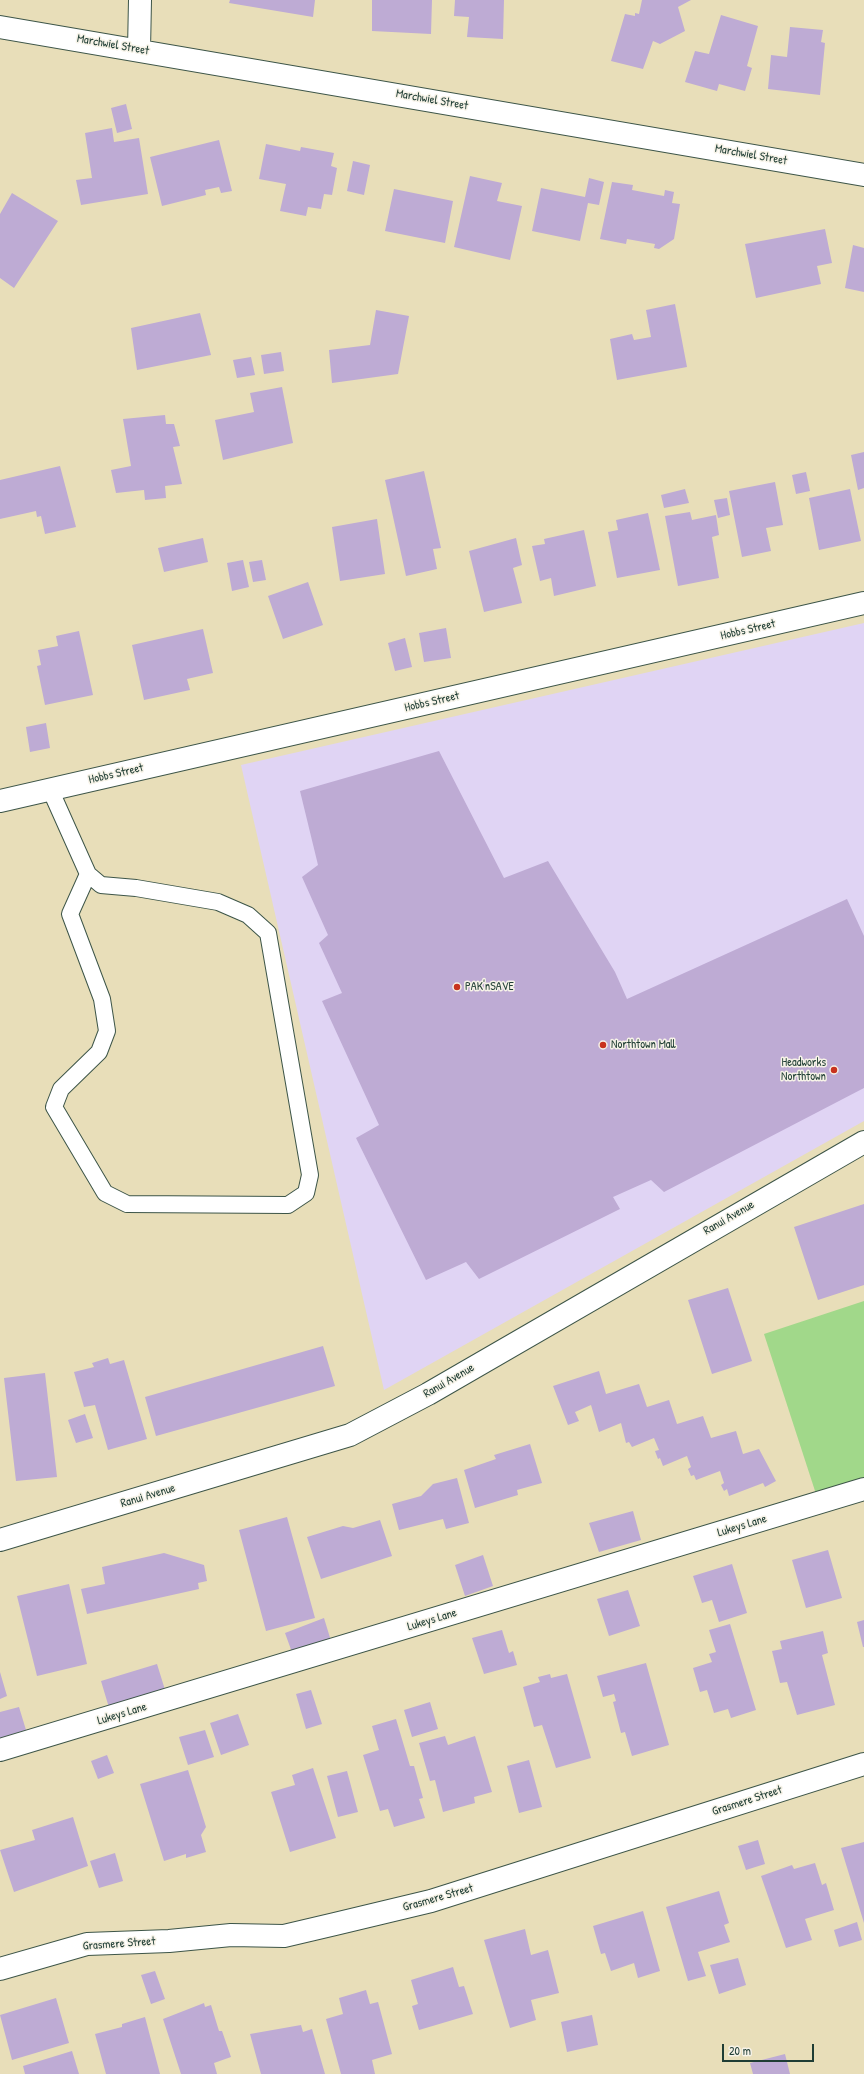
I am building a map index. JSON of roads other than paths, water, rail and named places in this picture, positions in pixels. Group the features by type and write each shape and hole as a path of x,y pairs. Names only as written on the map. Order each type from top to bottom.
{"street":[{"path":"139,50 140,0"},
{"name":"Marchwiel Street","path":"2,32 139,50 864,175"},
{"name":"Hobbs Street","path":"0,800 864,603"},
{"name":"Ranui Avenue","path":"0,1540 350,1435 428,1394 864,1142"},
{"name":"Lukeys Lane","path":"0,1750 864,1489"},
{"name":"Grasmere Street","path":"0,1969 87,1944 169,1941 231,1935 284,1936 335,1924 431,1901 864,1764"}],"lane":[{"path":"50,789 88,874 101,885 136,888 218,902 248,915 268,933 310,1175 306,1193 288,1206 127,1204 105,1193 96,1180 54,1107 61,1089 98,1052 107,1031 102,999 70,914 88,874"}],"place":[{"name":"PAK'nSAVE","path":"457,987"},
{"name":"Northtown Mall","path":"603,1045"},
{"name":"Headworks Northtown","path":"834,1070"}]}
